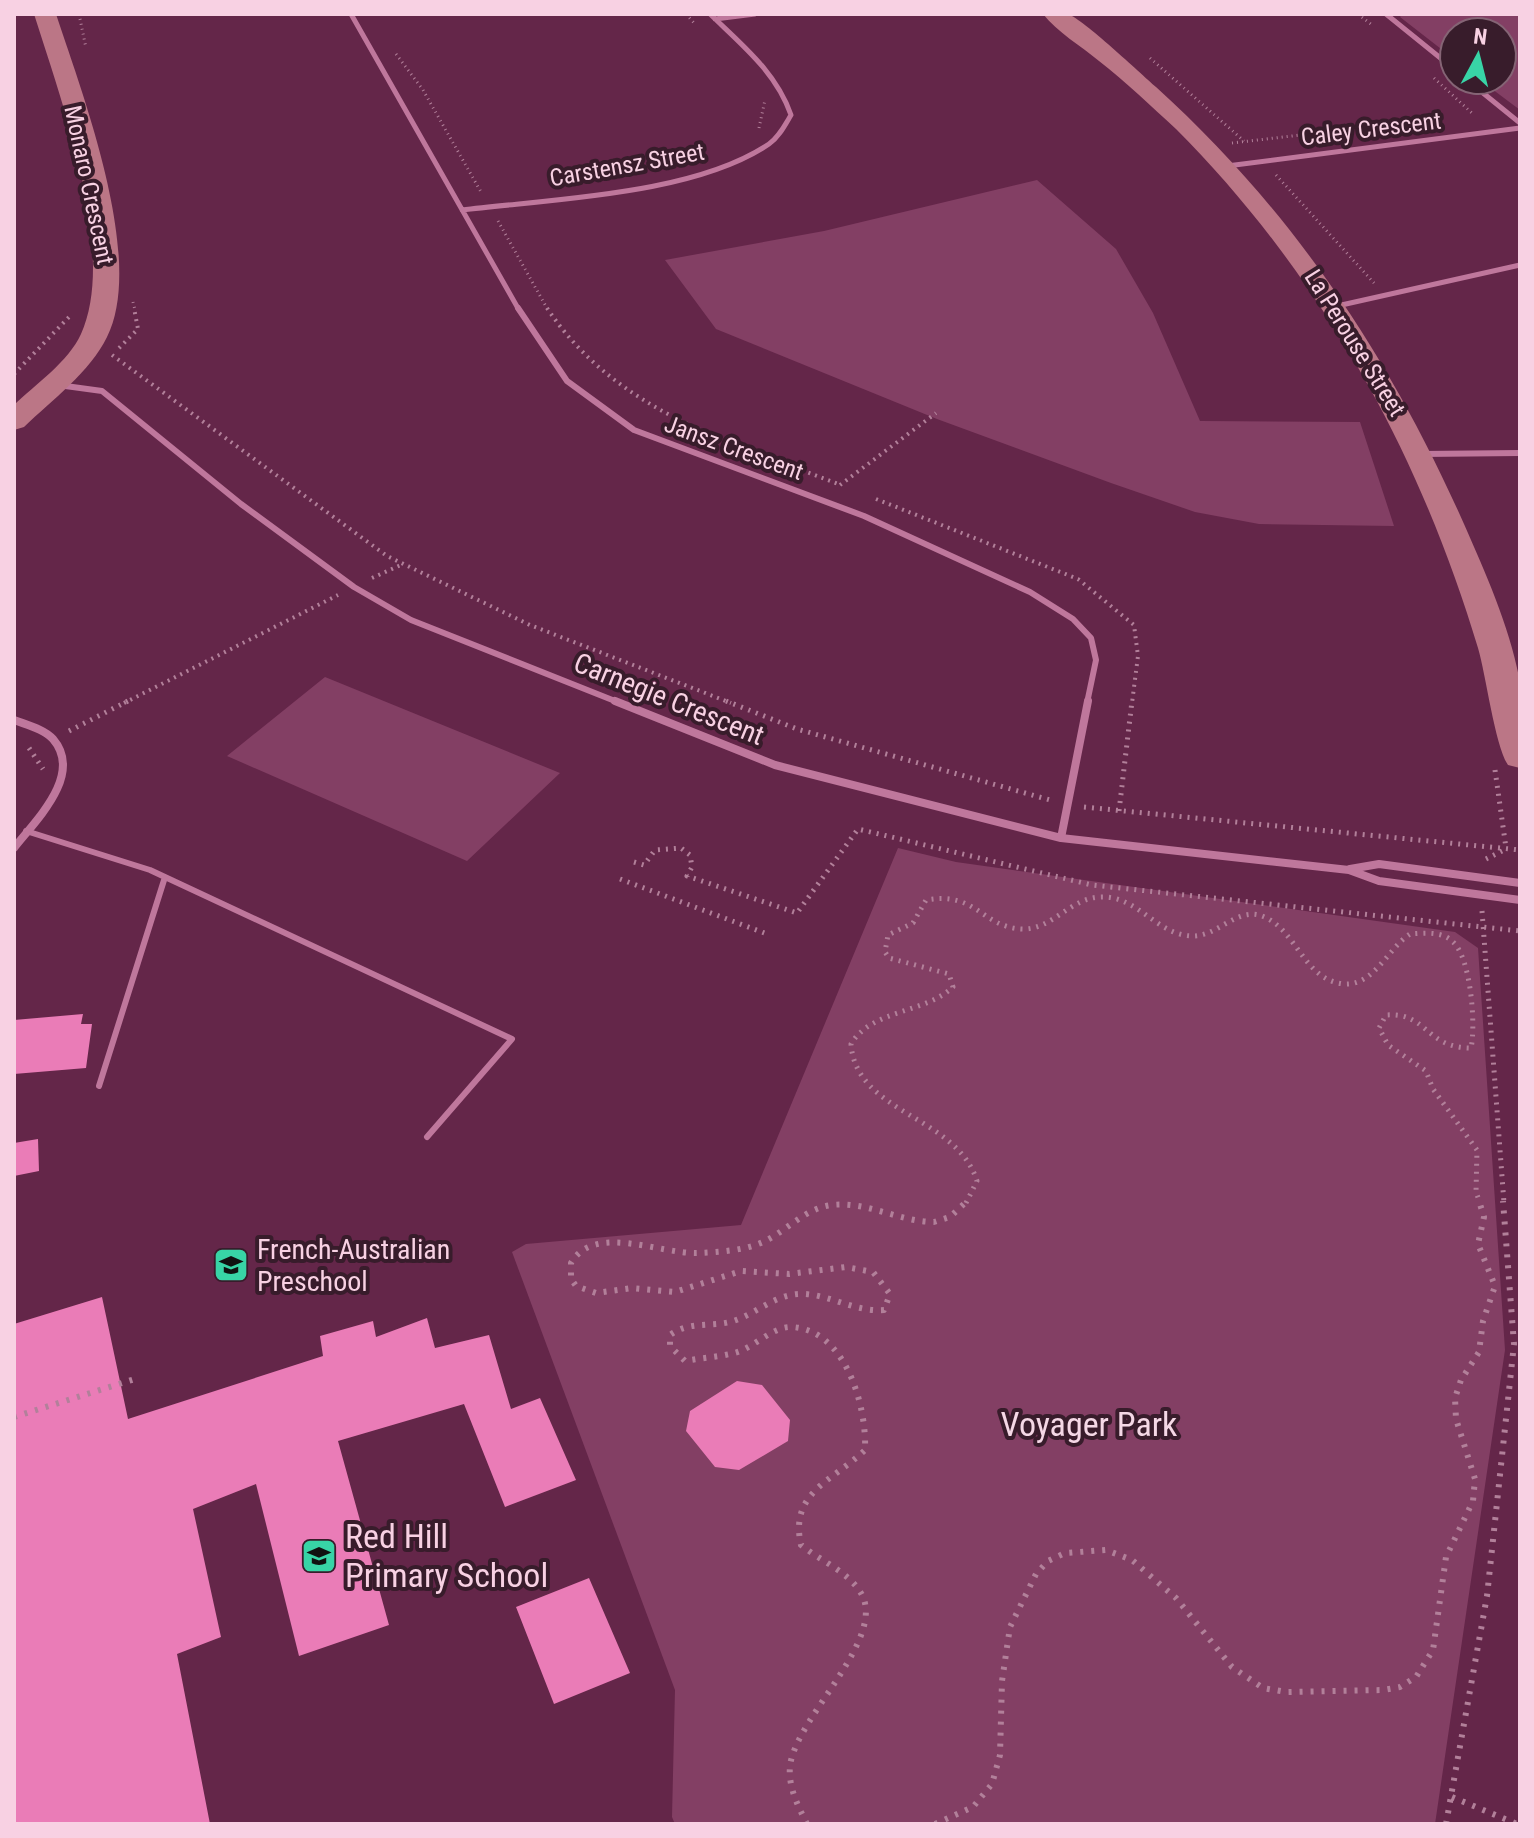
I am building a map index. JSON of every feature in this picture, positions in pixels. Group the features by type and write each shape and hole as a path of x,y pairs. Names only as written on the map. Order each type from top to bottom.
{"street":[{"name":"Monaro Crescent","path":"14,421 94,337 108,294 107,256 98,206 75,110 45,14"},
{"name":"Jansz Crescent","path":"351,14 538,344 567,381 634,430 864,516 1030,592 1073,619 1091,638 1096,660 1065,804 1061,838"},
{"path":"712,17 755,14"},
{"name":"La Perouse Street","path":"1054,14 1140,83 1216,156 1337,306 1421,454 1497,654 1507,764"},
{"path":"1386,14 1438,56"},
{"name":"Carstensz Street","path":"462,210 679,178 741,160 770,144 791,115 787,98 775,81 712,17"},
{"path":"1485,96 1520,126"},
{"name":"Caley Crescent","path":"1216,156 1520,126"},
{"path":"1337,306 1520,265"},
{"name":"Carnegie Crescent","path":"49,384 102,391 241,504 354,587 411,620 775,765 1061,838 1349,870 1379,881 1520,900"},
{"path":"1421,454 1520,453"},
{"path":"14,720 53,739 61,751 63,775 14,848"},
{"name":"Carnegie Crescent","path":"1349,870 1379,864 1520,883"}],"lane":[{"path":"26,831 80,845 165,877 512,1039 427,1137"},
{"path":"99,1086 165,877"}],"path":[{"path":"79,14 88,59"},
{"path":"686,14 697,25"},
{"path":"1358,14 1380,32"},
{"path":"395,52 423,90 482,195 456,199"},
{"path":"1428,73 1476,115 1461,117"},
{"path":"751,136 762,126 765,100 757,90"},
{"path":"1216,156 1383,126"},
{"path":"490,206 541,301 582,355 619,385 684,421 854,490"},
{"path":"132,299 138,329 111,355 387,556 530,625 797,729 1065,804 1520,850"},
{"path":"14,374 76,311"},
{"path":"840,485 936,413"},
{"path":"868,496 1078,579 1134,625 1138,656 1119,811"},
{"path":"32,749 403,564"},
{"path":"23,744 32,749 43,770 41,780"},
{"path":"1506,848 1507,764"},
{"path":"634,862 644,865 655,850 681,848 690,855 692,867 687,876 797,913 858,829 1092,885 1520,931"},
{"path":"1477,864 1506,848"},
{"path":"620,879 767,934"},
{"path":"807,1824 790,1789 789,1761 812,1710 854,1655 868,1615 865,1598 852,1584 801,1545 796,1521 808,1495 854,1463 865,1450 866,1421 841,1358 829,1341 816,1333 787,1327 736,1353 685,1361 670,1346 670,1335 679,1327 728,1323 793,1294 824,1298 862,1312 884,1310 890,1294 886,1282 867,1270 850,1267 785,1275 746,1269 728,1271 683,1293 668,1295 633,1288 587,1292 576,1287 570,1279 571,1259 577,1251 606,1242 691,1253 753,1246 809,1210 830,1205 862,1208 910,1222 939,1220 957,1213 968,1202 977,1181 977,1170 963,1148 883,1097 860,1075 850,1054 851,1044 862,1028 941,999 953,987 949,974 889,958 885,952 888,935 913,923 926,900 957,896 1001,923 1023,930 1043,925 1075,904 1099,897 1130,900 1178,934 1193,936 1214,931 1240,917 1263,916 1275,924 1317,972 1343,984 1364,980 1410,934 1442,935 1454,941 1463,951 1476,1031 1471,1048 1449,1048 1423,1023 1403,1014 1386,1015 1379,1028 1388,1045 1426,1071 1433,1089 1477,1150 1476,1192 1484,1217 1478,1244 1495,1286 1482,1326 1478,1355 1458,1384 1455,1396 1455,1414 1475,1480 1475,1496 1440,1572 1438,1634 1432,1654 1415,1679 1395,1689 1373,1693 1357,1689 1267,1690 1250,1682 1182,1604 1133,1561 1103,1549 1070,1552 1047,1561 1031,1580 1011,1620 1001,1692 1003,1733 995,1778 976,1806 935,1824"},
{"path":"1446,1824 1487,1596 1514,1344 1484,926"},
{"path":"14,1417 138,1378"},
{"path":"1452,1797 1517,1824"}],"green space":[{"path":"1402,14 1520,15 1520,110 1501,96 1518,96 1518,16 1438,16 1438,47 1400,17"},
{"path":"1037,180 1116,249 1153,313 1200,421 1360,422 1394,526 1259,524 1195,512 1111,483 937,419 716,329 665,260 824,231"},
{"path":"325,677 560,773 467,861 227,756"},
{"name":"Voyager Park","path":"898,848 956,862 1455,932 1478,948 1505,1350 1435,1824 675,1824 672,1817 675,1690 512,1252 526,1244 741,1225"}],"building":[{"path":"83,1014 81,1024 92,1024 86,1068 14,1074 14,1020"},
{"path":"38,1139 39,1171 14,1176 14,1143"},
{"path":"102,1297 128,1419 323,1356 320,1336 373,1321 376,1337 427,1318 435,1348 489,1335 511,1409 540,1398 576,1480 505,1507 464,1404 338,1441 389,1625 299,1656 256,1484 193,1509 221,1637 177,1654 210,1824 14,1824 14,1324"},
{"path":"737,1381 762,1385 790,1420 788,1441 739,1470 715,1467 686,1431 690,1411"},
{"path":"589,1578 630,1673 554,1704 516,1607"}],"place":[{"name":"French-Australian Preschool","path":"231,1265"},
{"name":"Red Hill Primary School","path":"319,1556"}]}
